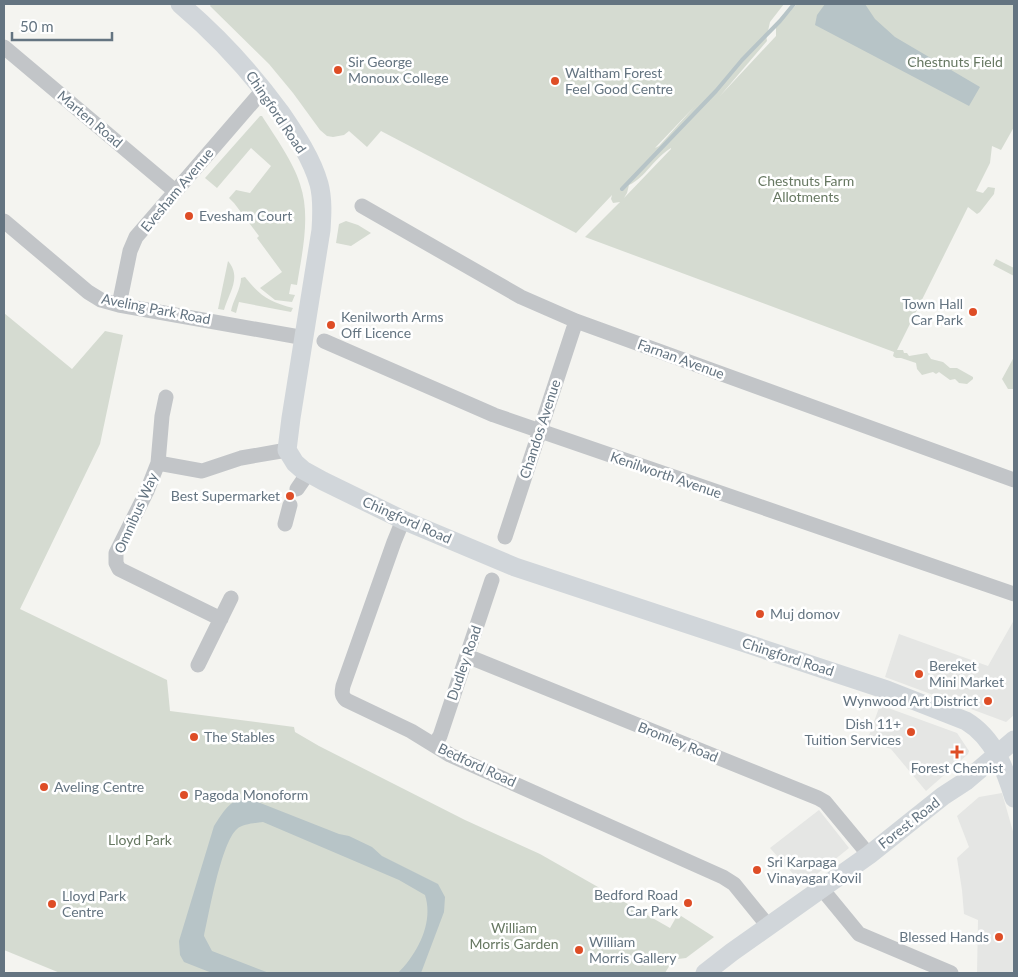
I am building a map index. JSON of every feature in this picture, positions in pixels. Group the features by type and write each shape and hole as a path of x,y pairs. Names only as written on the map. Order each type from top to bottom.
{"main road":[{"name":"Chingford Road","path":"180,4 228,47 264,90 298,139 315,172 320,188 322,206 321,230 287,450 295,463 308,473 403,520 515,567 886,690 976,727 997,754 1014,798"},
{"name":"Forest Road","path":"712,971 822,889 866,850 1014,740"}],"street":[{"name":"Marten Road","path":"4,47 175,191"},
{"name":"Evesham Avenue","path":"119,305 134,242 175,191 264,90"},
{"name":"Farnan Avenue","path":"362,206 521,297 576,321 1014,480"},
{"name":"Aveling Park Road","path":"4,221 88,292 101,300 119,305 305,338"},
{"name":"Chandos Avenue","path":"505,537 538,431 576,321"},
{"name":"Kenilworth Avenue","path":"324,341 494,415 1014,594"},
{"name":"Omnibus Way","path":"166,397 162,416 158,463 147,491 116,553 116,563 120,569 221,620"},
{"name":"Omnibus Way","path":"158,463 202,471 241,458 287,450"},
{"path":"297,488 308,473"},
{"path":"285,524 290,505"},
{"name":"Bedford Road","path":"403,520 342,692 346,700 411,731 450,755 723,877 734,884 769,927"},
{"name":"Dudley Road","path":"434,745 440,736 492,580"},
{"path":"198,665 231,598"},
{"name":"Bromley Road","path":"467,656 818,798 825,802 866,850"},
{"path":"822,889 860,934 951,973"}],"shaded area":[{"path":"825,4 865,4 875,19 895,37 980,87 969,106 815,25 817,15"},
{"path":"1014,620 1014,715 1006,722 885,677 899,634 988,666"},
{"path":"880,705 957,733 969,751 968,754 926,791 891,749 867,741"},
{"path":"1002,793 1014,835 1014,973 977,973 978,920 964,914 957,858 969,847 957,816 979,797"},
{"path":"245,797 339,834 349,836 372,847 382,856 438,884 445,897 444,912 421,973 398,973 412,957 422,937 427,916 425,895 399,880 263,822 240,827 231,837 216,880 204,936 212,951 269,973 212,973 184,962 180,955 179,941 214,826 231,804"},
{"path":"819,810 849,848 803,885 770,848"}],"green space":[{"path":"211,4 784,4 770,22 766,34 767,41 720,96 776,36 776,27 797,4 1014,4 1014,127 1001,150 992,146 990,163 976,191 983,193 988,187 995,188 994,194 977,214 968,207 897,350 903,350 909,356 927,353 931,359 943,362 950,368 957,368 973,377 973,379 967,384 959,383 955,379 950,380 939,372 922,375 917,369 916,363 896,358 893,356 894,352 585,237 620,202 613,203 612,195 576,233 381,131 367,147 349,131 344,135 327,136 320,130 269,64 210,6","holes":["695,106 659,146 655,148","671,149 624,198 629,185 635,182"]},
{"path":"262,116 289,158 303,196 305,222 303,247 297,285 291,284 289,294 295,295 292,302 275,300 260,288 282,272 257,238 259,236 229,198 236,190 250,193 271,166 251,148 217,188 205,178"},
{"path":"346,221 358,225 371,233 351,246 336,243 339,224"},
{"path":"996,259 1014,268 1014,276 993,265"},
{"path":"228,261 234,273 234,279 224,310 218,309"},
{"path":"245,277 255,289 266,297 293,308 291,312 239,302 236,313 231,311 241,278"},
{"name":"Lloyd Park","path":"4,313 72,369 105,331 123,335 100,444 20,609 167,680 170,711 294,727 295,732 319,746 465,820 540,854 670,928 678,914 714,937 686,958 678,959 671,963 665,973 60,973 4,950"},
{"path":"1014,357 1014,389 1008,389 1002,379"}],"waterway":[{"path":"622,189 716,91 794,4"}],"place":[{"name":"Sir George Monoux College","path":"338,70"},
{"name":"Waltham Forest Feel Good Centre","path":"555,81"},
{"name":"Evesham Court","path":"189,216"},
{"name":"Town Hall Car Park","path":"973,312"},
{"name":"Kenilworth Arms Off Licence","path":"331,325"},
{"name":"Best Supermarket","path":"290,496"},
{"name":"Muj domov","path":"760,614"},
{"name":"Bereket Mini Market","path":"919,674"},
{"name":"Wynwood Art District","path":"988,701"},
{"name":"Dish 11+ Tuition Services","path":"911,732"},
{"name":"The Stables","path":"194,737"},
{"name":"Forest Chemist","path":"957,752"},
{"name":"Aveling Centre","path":"44,787"},
{"name":"Pagoda Monoform","path":"184,795"},
{"name":"Sri Karpaga Vinayagar Kovil","path":"757,870"},
{"name":"Bedford Road Car Park","path":"688,903"},
{"name":"Lloyd Park Centre","path":"52,904"},
{"name":"Blessed Hands","path":"999,937"},
{"name":"William Morris Gallery","path":"579,950"}],"park label":[{"name":"Chestnuts Field","path":"955,62"},
{"name":"Chestnuts Farm Allotments","path":"806,190"},
{"name":"William Morris Garden","path":"514,936"}]}
